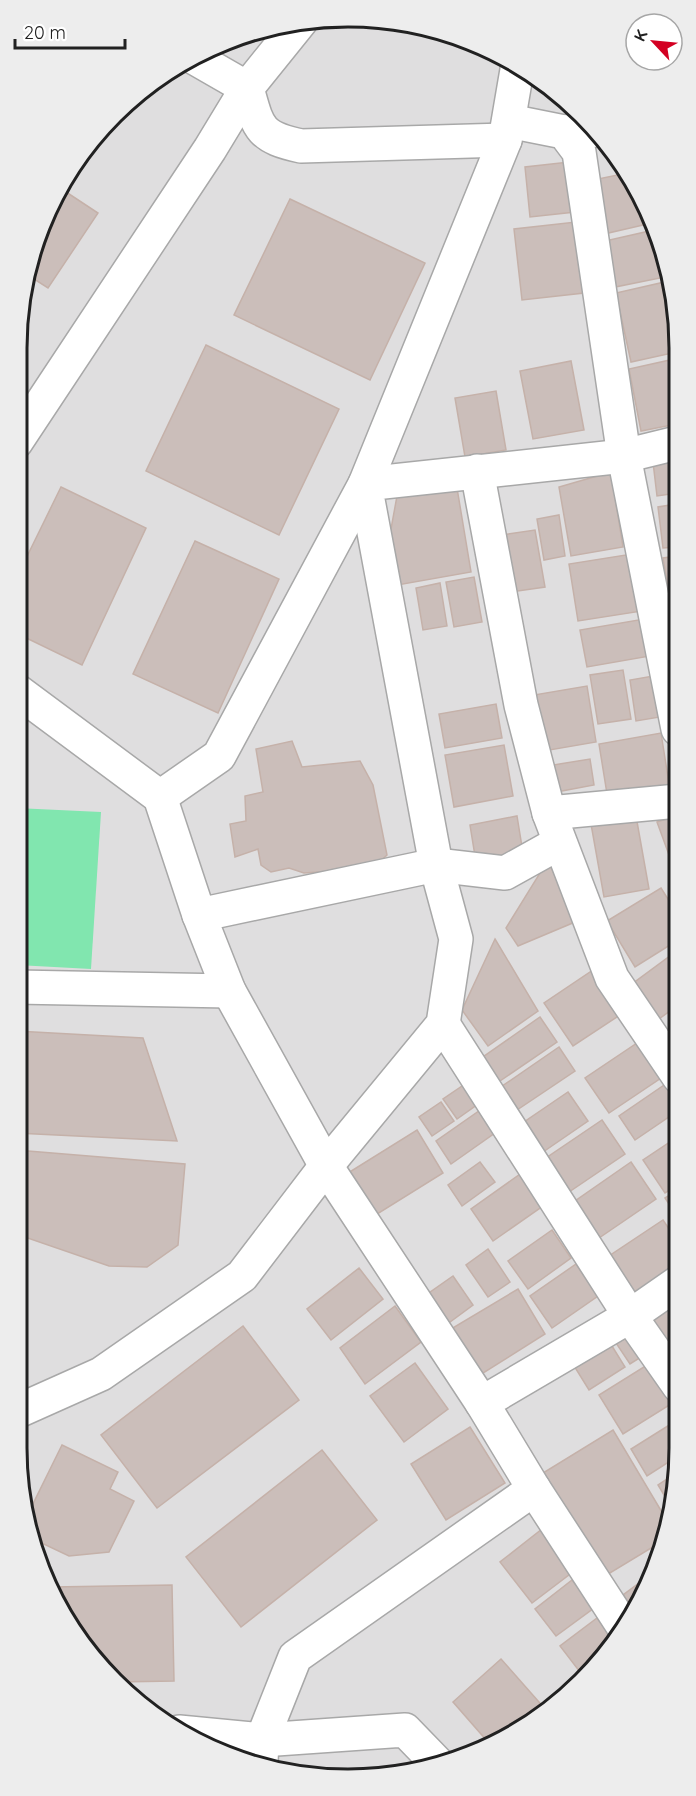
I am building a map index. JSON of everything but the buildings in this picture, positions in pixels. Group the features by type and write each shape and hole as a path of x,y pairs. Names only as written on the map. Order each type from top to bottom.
{"street":[{"path":"27,425 247,88 292,32"},
{"path":"202,62 247,88 257,124 275,141 292,144 507,130 584,131"},
{"path":"160,797 219,756 365,484 507,130 516,75"},
{"path":"564,132 579,152 624,456 669,684"},
{"path":"365,484 624,456 669,444"},
{"path":"477,471 521,705 554,828 612,978 669,1062"},
{"path":"27,1407 100,1374 242,1276 326,1166 443,1024 456,939 436,866 365,484"},
{"path":"27,698 160,797 199,915 229,992 326,1166 482,1403 534,1490 619,1620"},
{"path":"199,915 436,866 505,873 554,828 669,803"},
{"path":"27,987 229,992"},
{"path":"443,1024 630,1316 669,1372"},
{"path":"482,1403 630,1316 669,1289"},
{"path":"262,1751 296,1657 534,1490"},
{"path":"215,1740 262,1751 405,1730 432,1758"}],"shaded area":[{"path":"369,28 431,38 471,51 508,70 543,93 575,121 603,153 636,206 652,245 663,285 669,348 669,1448 666,1490 658,1531 636,1590 603,1643 575,1675 526,1715 471,1745 411,1763 348,1769 306,1766 245,1752 206,1736 153,1703 121,1675 81,1626 51,1571 33,1511 28,1469 27,348 30,306 38,265 60,206 93,153 136,107 188,70 225,51 245,44 306,30"}],"green space":[{"path":"27,809 101,812 91,969 27,966"}]}
